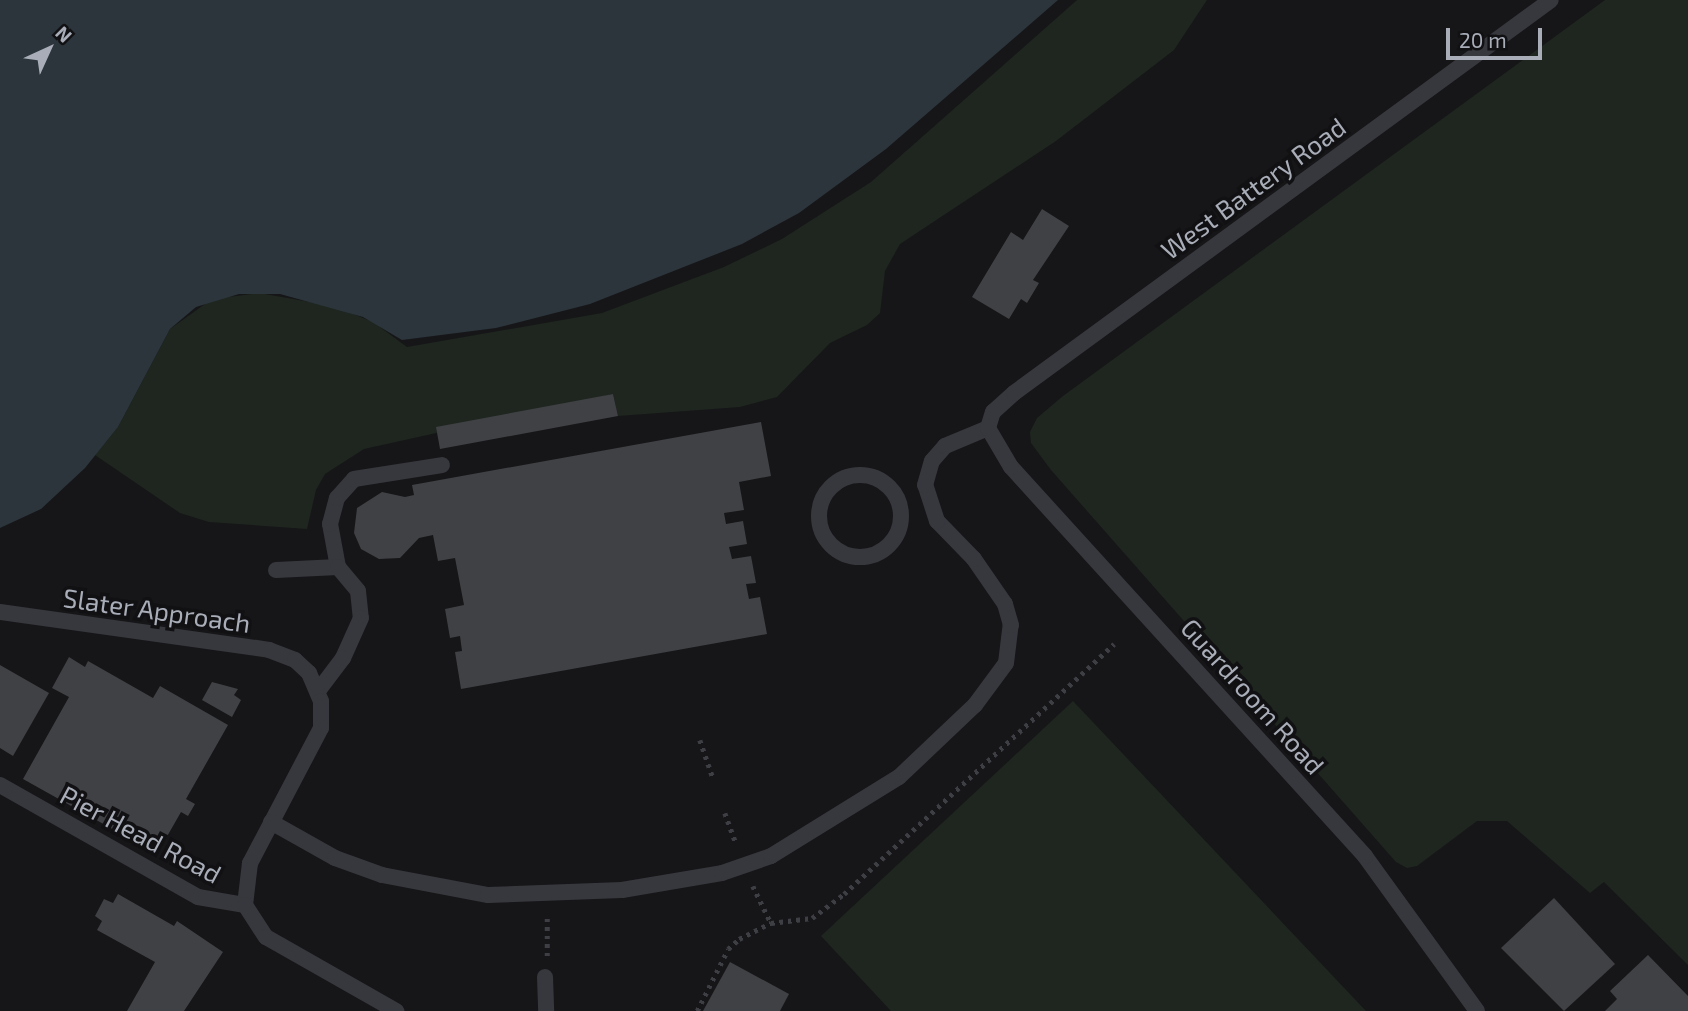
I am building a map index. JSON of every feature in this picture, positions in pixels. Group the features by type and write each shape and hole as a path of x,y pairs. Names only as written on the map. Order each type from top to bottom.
{"lane":[{"name":"West Battery Road","path":"989,424 1014,393 1551,0"},
{"path":"271,822 335,858 382,875 488,895 614,891 722,873 771,856 899,777 975,705 1006,663 1011,625 1000,593 937,521 927,499 926,475 938,452 961,436 989,424"},
{"name":"Guardroom Road","path":"989,424 1011,467 1371,863 1477,1011"},
{"path":"245,905 250,863 318,738 322,717 318,691 343,658 361,618 358,591 338,567 330,524 337,498 354,479 442,465"},
{"path":"856,474 888,484 901,508 897,535 870,556 837,550 823,535 819,522 827,490 856,474"},
{"path":"901,508 927,499"},
{"path":"276,570 338,567"},
{"name":"Slater Approach","path":"0,612 269,650 303,667 318,691"},
{"name":"Pier Head Road","path":"0,785 198,897 245,905 265,937 396,1011"},
{"path":"546,972 546,1011"}],"path":[{"path":"697,1011 728,949 771,923 812,918 844,894 1114,644"},
{"path":"700,740 713,777"},
{"path":"725,813 739,851"},
{"path":"751,880 771,923"},
{"path":"546,972 547,915"}],"shaded area":[{"path":"0,0 1058,0 886,149 799,213 742,244 590,304 496,328 402,340 363,317 280,294 239,294 196,307 170,329 118,427 85,468 41,509 0,528"},
{"path":"1077,0 1207,0 1174,50 1056,141 900,244 885,271 880,313 867,325 830,343 777,397 740,407 618,416 613,394 364,449 325,474 316,490 307,529 209,522 180,513 95,455 118,427 170,329 212,299 259,293 333,306 373,322 407,347 602,313 724,267 782,239 871,182"},
{"path":"1605,0 1688,0 1688,965 1604,882 1590,893 1507,821 1477,821 1417,866 1407,868 1396,862 1051,470 1031,443 1030,432 1037,418 1063,396"},
{"path":"1073,701 1366,1011 891,1011 821,936"}],"building":[{"path":"1042,209 1069,226 1033,280 1039,283 1027,303 1021,299 1009,319 972,297 1011,232 1023,240"},
{"path":"613,394 618,416 440,449 436,427"},
{"path":"761,422 771,476 739,482 744,510 724,513 726,524 743,521 747,544 729,547 732,559 751,556 756,583 746,584 749,599 760,597 767,634 461,689 455,652 462,651 460,636 450,638 445,609 464,605 455,558 438,561 433,535 419,538 400,558 379,559 361,549 354,533 357,508 382,492 405,497 414,495 412,485"},
{"path":"69,657 85,667 88,661 153,698 160,686 228,725 186,799 195,804 188,816 181,812 157,854 23,779 69,697 52,688"},
{"path":"0,665 49,693 13,756 0,748"},
{"path":"212,682 238,689 234,695 241,700 232,717 202,700"},
{"path":"118,894 174,926 177,921 223,952 184,1011 127,1011 155,962 97,930 102,921 95,916 104,899 113,903"},
{"path":"1554,898 1615,964 1564,1011 1501,948"},
{"path":"1648,955 1688,996 1688,1011 1605,1011 1617,999 1610,991"},
{"path":"730,962 789,994 780,1011 703,1011"}]}
